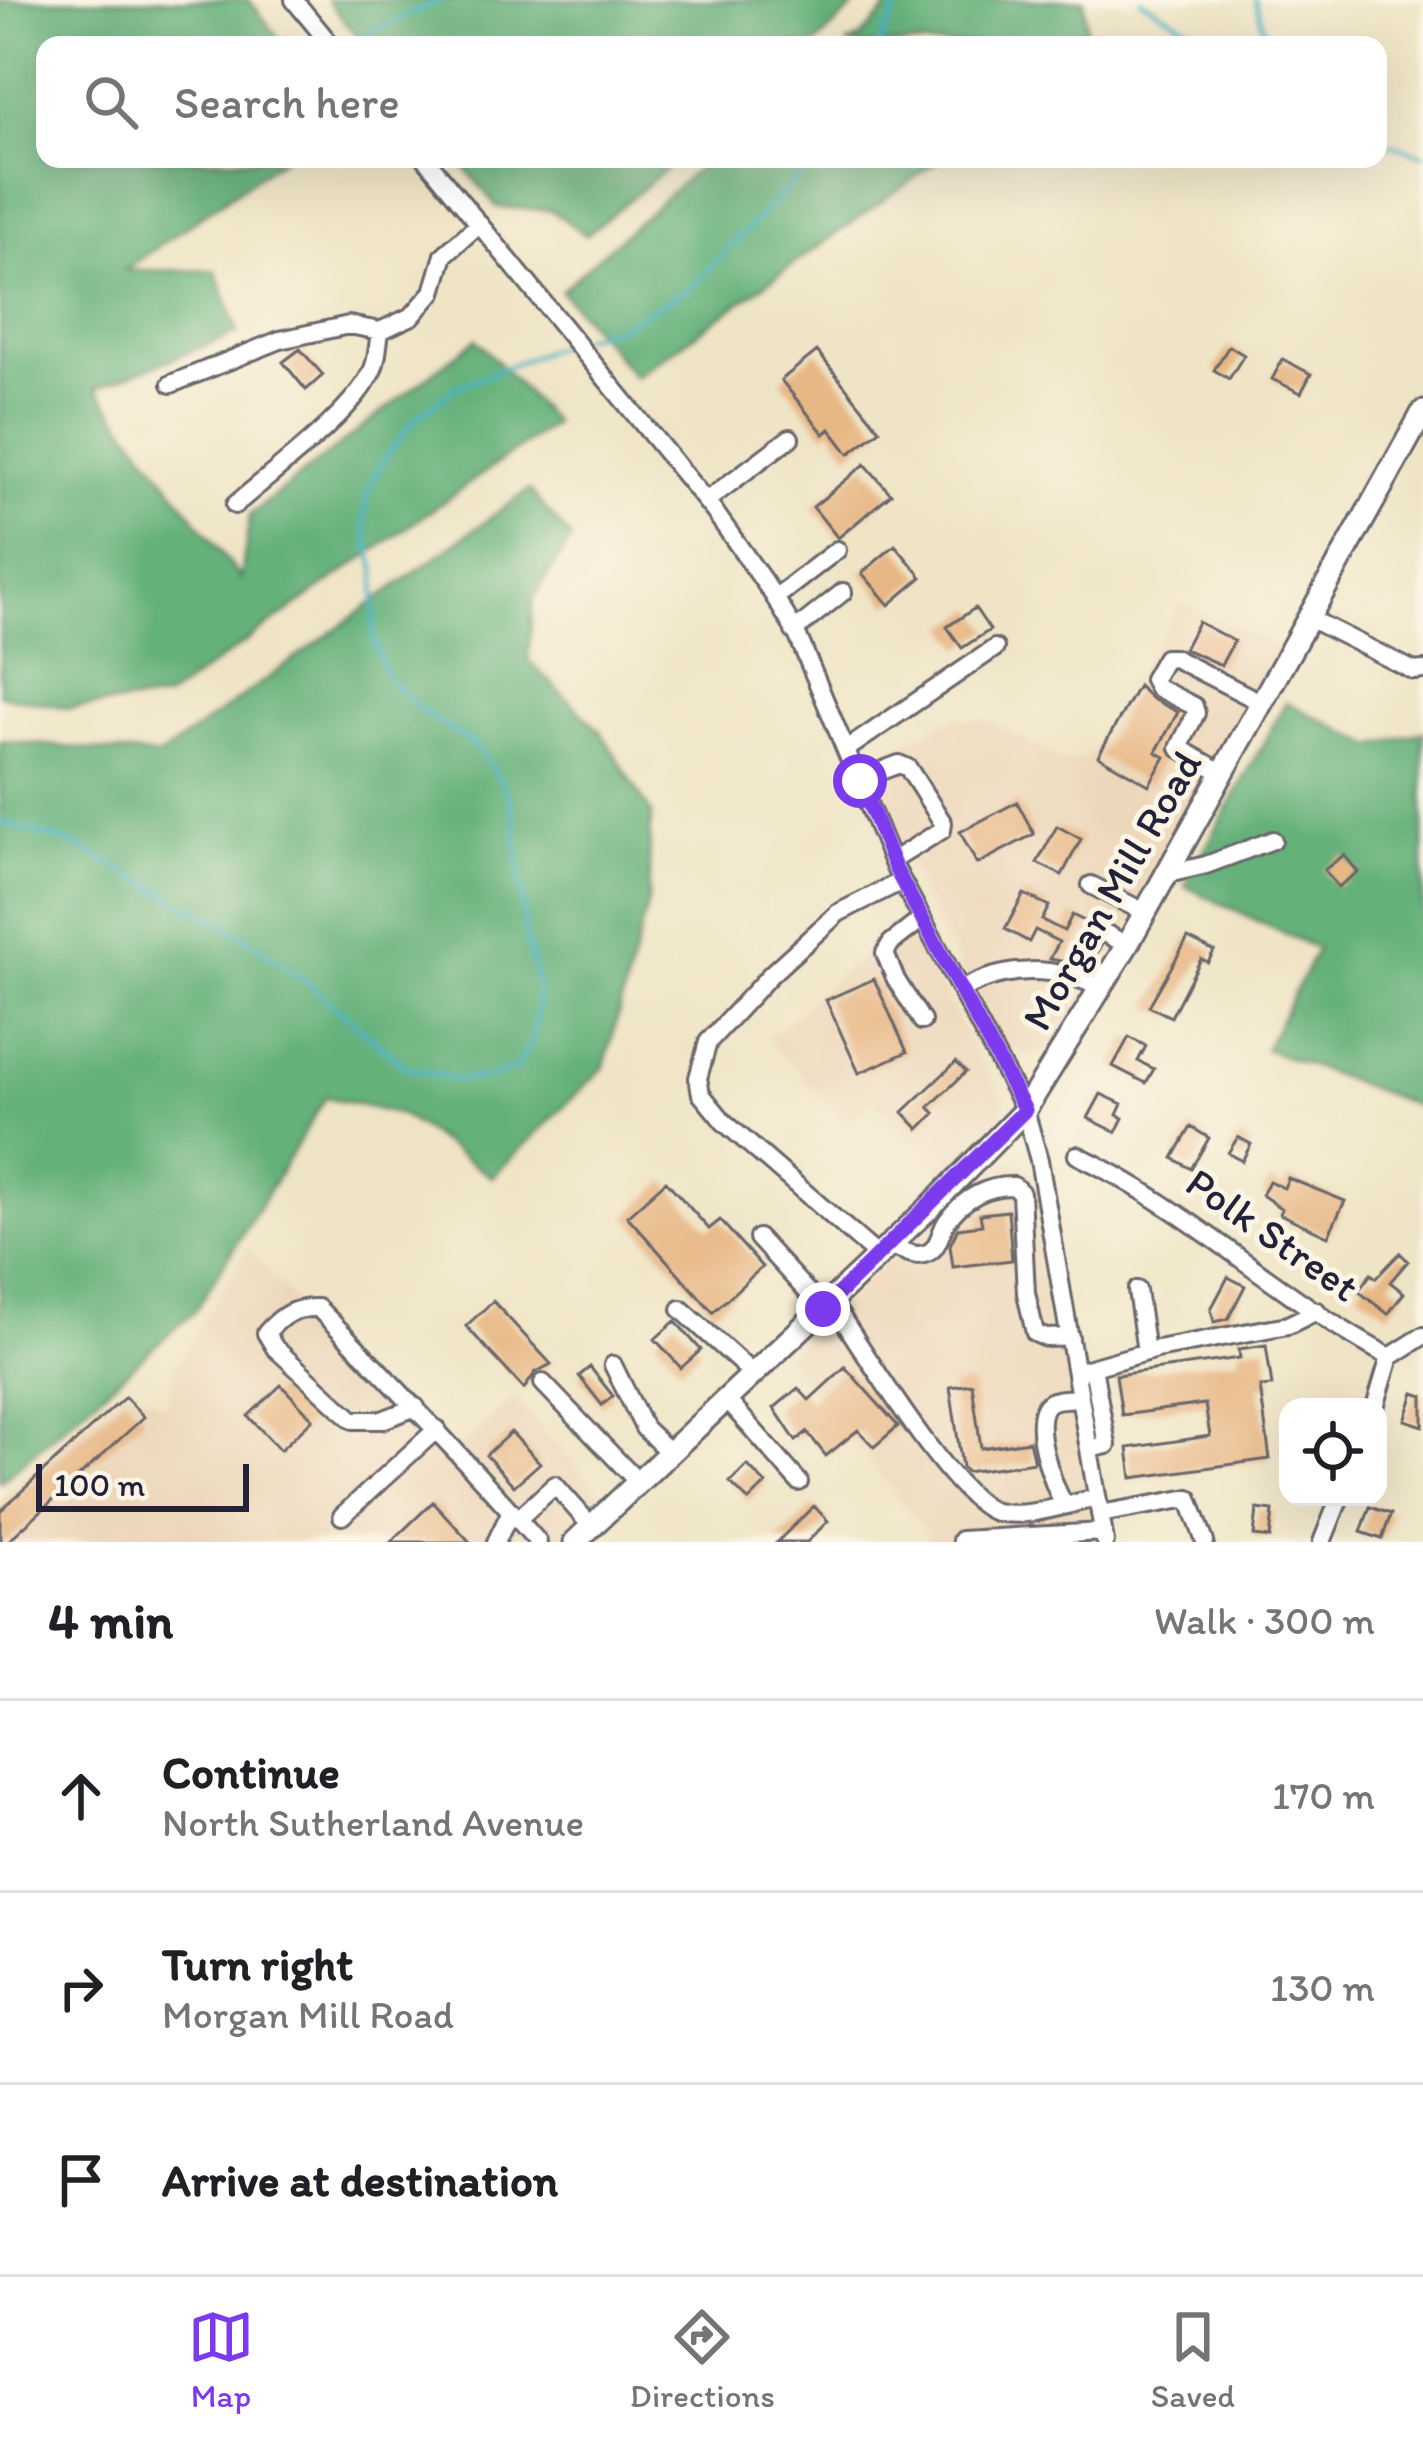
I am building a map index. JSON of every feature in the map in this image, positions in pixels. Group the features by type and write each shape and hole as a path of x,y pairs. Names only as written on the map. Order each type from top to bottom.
{"main road":[{"name":"Morgan Mill Road","path":"584,1534 1025,1110 1168,874 1423,412"}],"street":[{"path":"294,0 324,36"},
{"path":"433,168 706,501 794,631 892,861 1025,1110 1040,1160 1070,1337 1105,1432 1107,1445 1089,1449"},
{"path":"171,384 219,362 322,328 349,325 380,331 412,316 434,292 444,255 479,224"},
{"path":"235,505 363,386 375,365 380,331"},
{"path":"706,501 790,438"},
{"path":"775,598 837,550"},
{"path":"794,631 843,592"},
{"path":"1309,618 1414,671 1423,670"},
{"path":"847,749 995,648"},
{"path":"1223,773 1179,748 1196,713 1194,706 1158,688 1153,679 1165,658 1174,658 1262,703"},
{"path":"860,778 898,764 908,768 943,823 942,830 892,861"},
{"path":"1168,874 1273,840"},
{"path":"902,881 838,913 771,974 708,1042 698,1078 701,1094 724,1122 883,1251 916,1255 932,1251 945,1223 969,1199 993,1186 1014,1186 1021,1192 1026,1293 1035,1333 1046,1338 1070,1337"},
{"path":"1090,885 1145,913"},
{"path":"922,919 885,953 922,1021"},
{"path":"1074,974 1099,930 1127,945"},
{"path":"961,990 998,972 1074,974 1102,989"},
{"name":"Polk Street","path":"1078,1155 1179,1211 1390,1358"},
{"path":"972,1165 993,1186"},
{"path":"758,1238 827,1305 944,1466 982,1506 1017,1514 1064,1504"},
{"path":"1137,1290 1146,1352"},
{"path":"416,1407 382,1420 353,1420 275,1348 266,1333 298,1307 318,1308 416,1407 437,1429 538,1542"},
{"path":"681,1310 753,1374"},
{"path":"1084,1370 1146,1352 1288,1325 1317,1311"},
{"path":"1378,1398 1390,1358 1423,1336"},
{"path":"613,1365 644,1428 670,1453"},
{"path":"1084,1370 1080,1398 1101,1522"},
{"path":"543,1383 638,1482"},
{"path":"1080,1398 1052,1401 1045,1407 1041,1418 1049,1476 1064,1504 1101,1522"},
{"path":"726,1400 799,1482"},
{"path":"341,1516 437,1429"},
{"path":"496,1542 514,1515 555,1486 584,1534"},
{"path":"961,1540 1101,1522 1189,1498 1205,1542"},
{"path":"1322,1542 1336,1506"}],"shaded area":[{"path":"1182,602 1281,649 1131,923 1056,1048 1032,1056 1006,1045 964,971 929,908 866,762 952,719 987,719 1068,764 1090,754"},
{"path":"902,919 1004,1102 1001,1118 943,1177 874,1100 845,1123 768,1039"},
{"path":"1014,1161 1033,1175 1095,1542 928,1542 927,1534 785,1357 937,1215 1000,1164"},
{"path":"249,1248 332,1344 413,1427 420,1422 451,1456 514,1398 608,1501 561,1542 0,1542 0,1499 126,1389 165,1404 176,1365"}],"green space":[{"path":"0,0 249,0 277,36 36,36 36,168 269,168 125,270 216,271 238,333 96,388 241,579 250,515 476,339 554,423 165,699 69,708 0,695"},
{"path":"327,0 861,0 824,36 357,36"},
{"path":"895,0 1084,0 1087,36 863,36"},
{"path":"465,168 667,168 586,235 551,210 497,207"},
{"path":"698,168 928,168 635,377 561,291"},
{"path":"529,490 571,539 533,599 528,660 601,732 651,813 648,902 604,1067 492,1177 402,1115 326,1097 195,1311 0,1482 0,741 160,756"},
{"path":"1286,702 1374,746 1423,732 1423,1108 1265,1049 1317,949 1185,886"}],"building":[{"path":"1229,346 1244,355 1229,379 1214,370"},
{"path":"300,349 323,375 306,390 283,362"},
{"path":"817,351 880,430 849,454 830,429 824,434 781,380"},
{"path":"1283,359 1311,374 1301,393 1272,379"},
{"path":"865,464 891,494 838,538 813,507"},
{"path":"895,545 922,577 889,605 862,573"},
{"path":"975,608 990,630 962,648 947,627"},
{"path":"1198,622 1234,641 1221,665 1184,649"},
{"path":"1138,686 1178,712 1156,752 1165,757 1149,785 1098,756"},
{"path":"1017,802 1034,834 977,864 960,832"},
{"path":"1057,826 1081,839 1062,875 1037,863"},
{"path":"1344,855 1358,872 1338,887 1324,870"},
{"path":"1024,894 1049,906 1042,920 1064,931 1072,915 1088,923 1066,962 1050,959 1059,942 1035,930 1029,942 1005,929"},
{"path":"1188,938 1214,951 1208,962 1201,959 1171,1017 1149,1006"},
{"path":"874,979 907,1052 859,1073 826,1000"},
{"path":"1129,1037 1146,1046 1138,1061 1154,1069 1146,1083 1113,1066"},
{"path":"956,1062 966,1072 929,1107 935,1113 919,1129 903,1112"},
{"path":"1101,1094 1122,1104 1117,1115 1123,1118 1116,1132 1088,1118"},
{"path":"1191,1127 1209,1138 1191,1169 1173,1158"},
{"path":"1238,1137 1251,1144 1242,1161 1228,1153"},
{"path":"1288,1178 1345,1201 1328,1236 1280,1214 1282,1209 1262,1195 1269,1181 1284,1188"},
{"path":"666,1181 709,1229 720,1220 762,1267 713,1312 627,1216"},
{"path":"1008,1211 1012,1260 953,1267 950,1245 958,1228 982,1225 980,1214"},
{"path":"1400,1253 1408,1261 1390,1282 1404,1293 1388,1314 1358,1291 1371,1274 1376,1278"},
{"path":"1228,1277 1245,1286 1228,1319 1214,1322 1211,1309"},
{"path":"493,1301 551,1364 535,1373 524,1389 466,1326"},
{"path":"675,1321 701,1350 681,1368 655,1339"},
{"path":"1266,1345 1272,1386 1260,1387 1270,1459 1132,1478 1128,1448 1210,1436 1205,1404 1122,1415 1116,1375 1240,1358 1239,1349"},
{"path":"590,1367 613,1396 602,1405 579,1376"},
{"path":"845,1367 898,1426 874,1447 858,1430 826,1456 807,1432 796,1441 774,1408 798,1388 809,1400"},
{"path":"972,1384 981,1448 1029,1441 1034,1462 966,1472 962,1467 950,1387"},
{"path":"281,1385 313,1419 280,1450 248,1416"},
{"path":"1414,1393 1423,1396 1423,1426 1405,1420"},
{"path":"125,1397 144,1417 7,1542 0,1542 0,1511"},
{"path":"511,1432 540,1463 514,1486 486,1455"},
{"path":"747,1465 766,1484 749,1501 730,1482"},
{"path":"433,1502 470,1542 391,1542"},
{"path":"814,1506 828,1521 807,1542 777,1542"},
{"path":"1370,1507 1391,1514 1382,1539 1361,1532"},
{"path":"1257,1509 1273,1511 1270,1538 1254,1536"}],"waterway":[{"path":"363,36 441,0"},
{"path":"883,36 901,0"},
{"path":"1141,0 1203,36"},
{"path":"1255,0 1266,36"},
{"path":"1387,143 1423,154"},
{"path":"582,337 621,326 689,289 807,168"},
{"path":"0,822 71,843 237,933 305,980 405,1067 458,1080 493,1077 515,1068 532,1042 539,991 526,939 514,813 501,781 476,746 420,710 387,678 373,637 376,574 364,521 368,489 415,418 459,386 571,341"}],"route":[{"path":"823,1309 1025,1110 896,870 860,781"}]}
